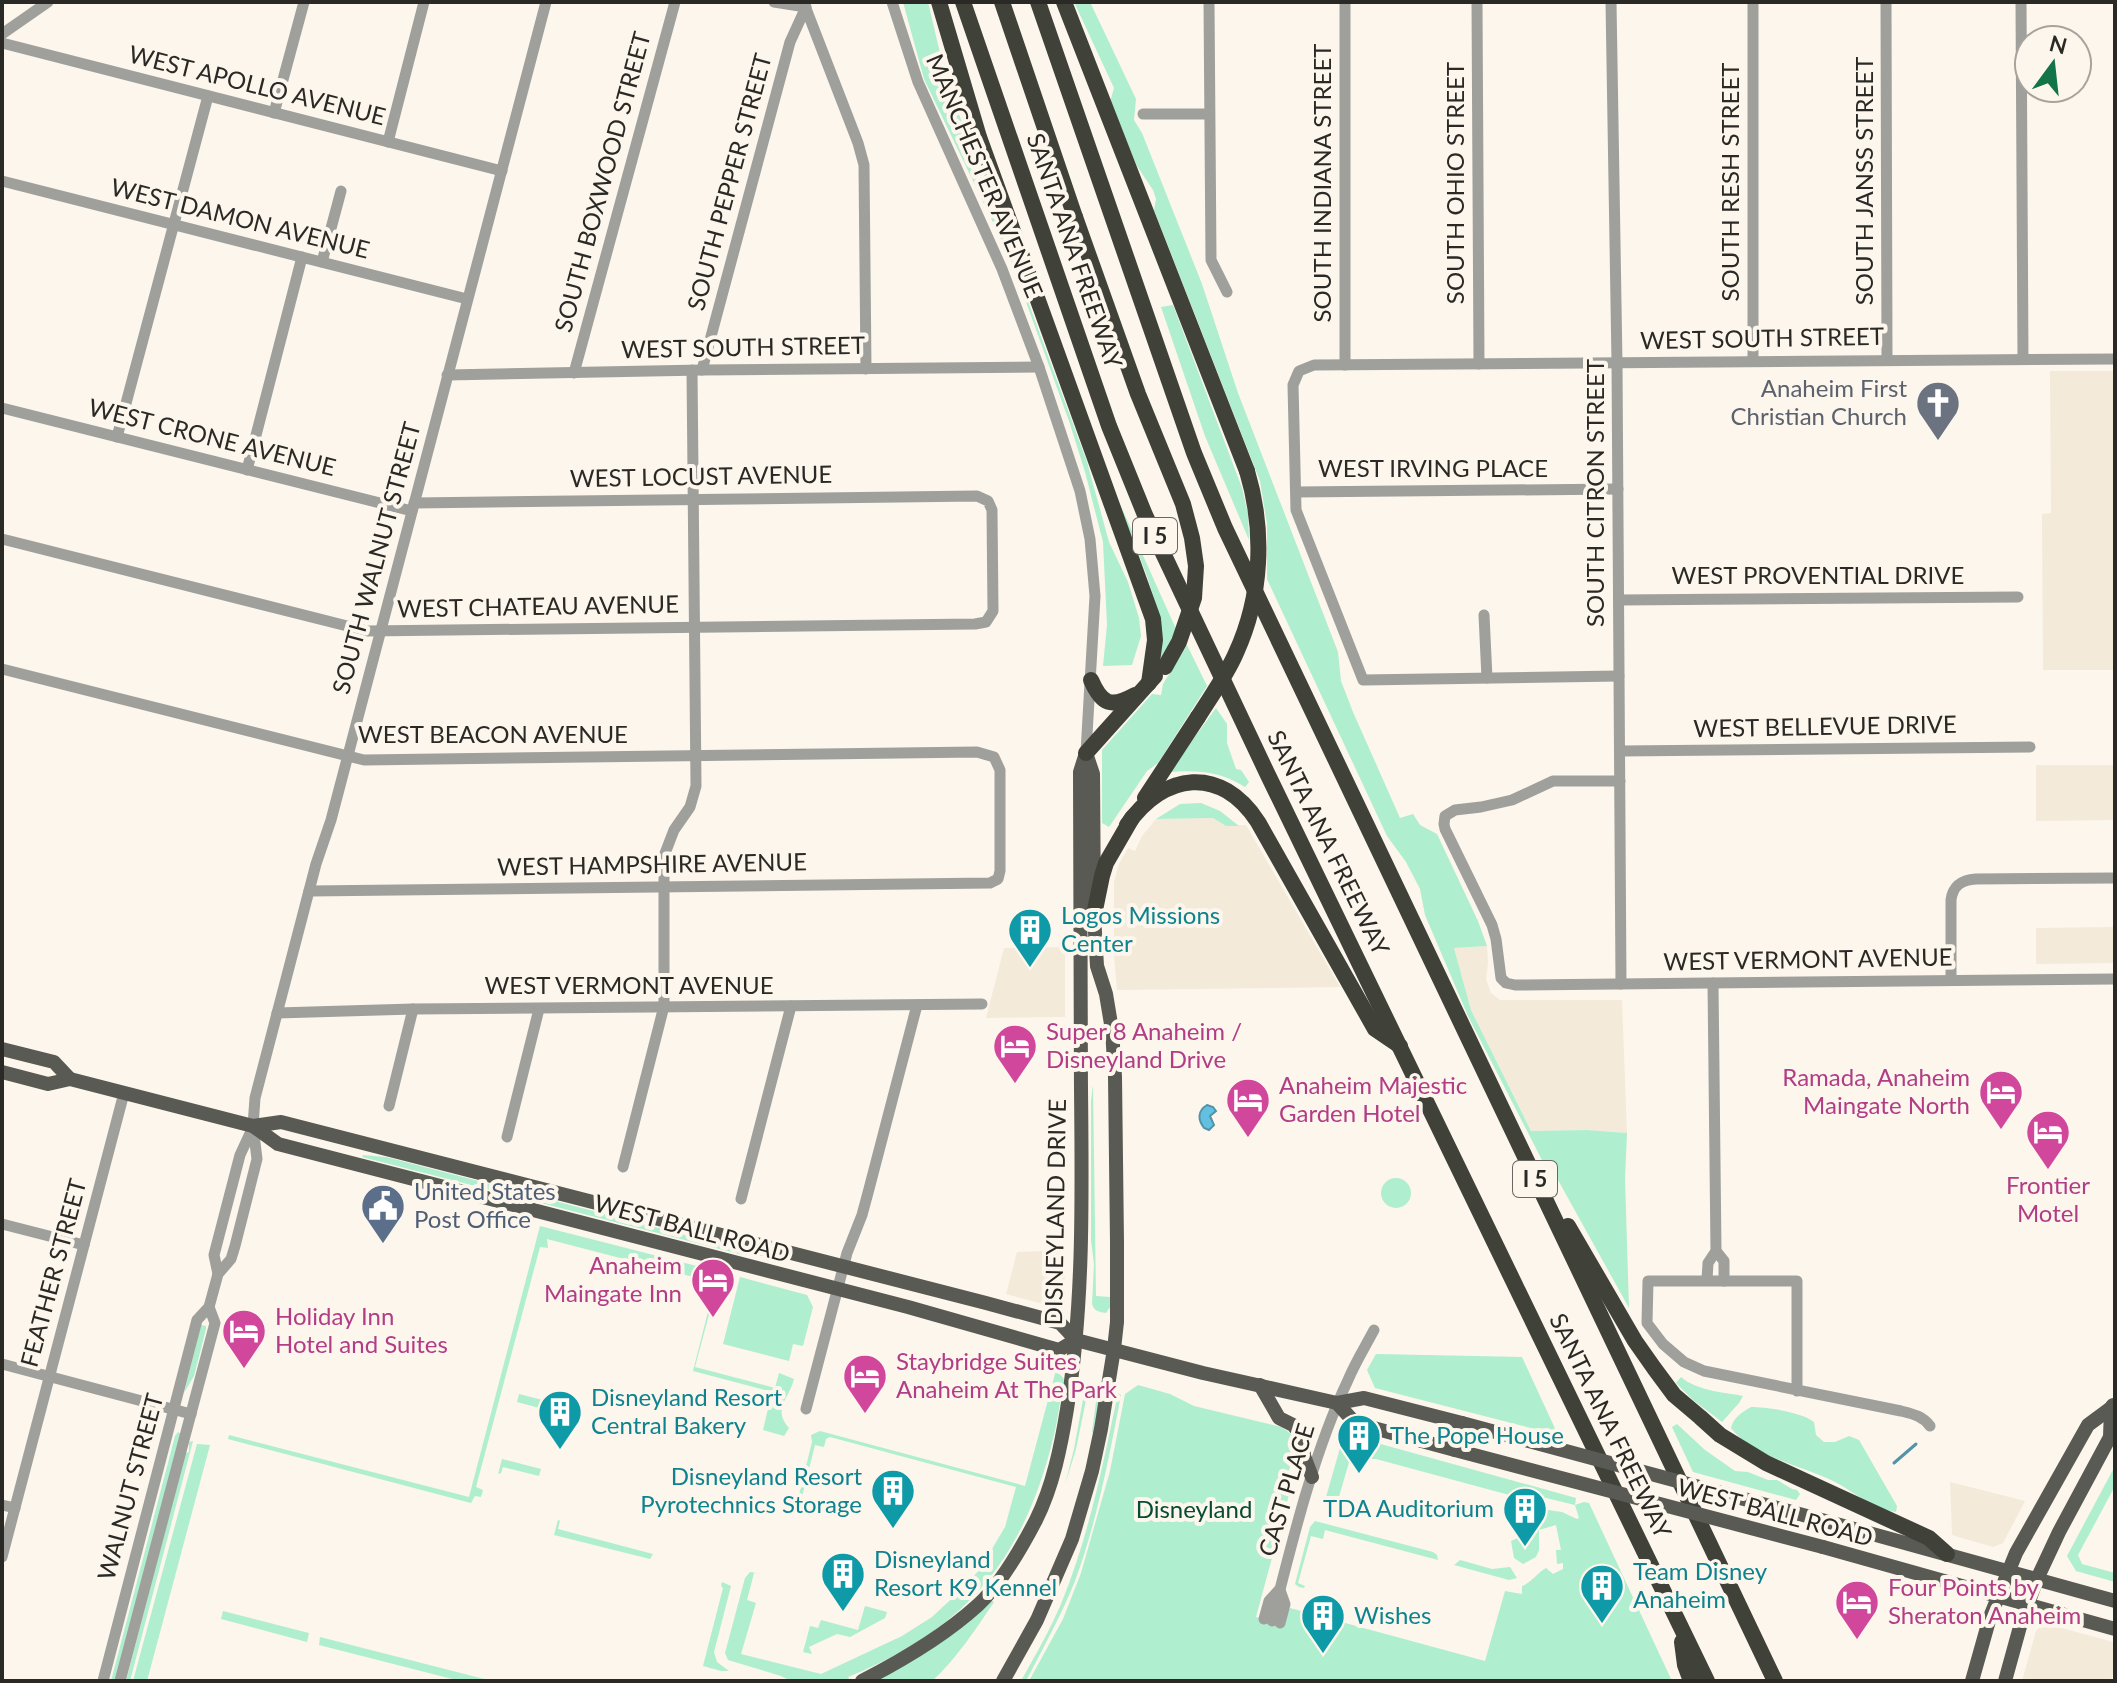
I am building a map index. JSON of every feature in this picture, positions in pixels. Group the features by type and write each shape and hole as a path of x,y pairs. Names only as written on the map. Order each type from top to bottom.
{"highway":[{"path":"939,2 979,137 1153,619 1155,640 1145,688 1120,703 1107,702 1098,696 1091,680"},
{"name":"SANTA ANA FREEWAY","path":"963,2 1109,426 1145,515 1707,1681"},
{"path":"1002,2 1138,394 1183,504 1196,566 1194,598 1179,642 1165,667 1086,753"},
{"name":"SANTA ANA FREEWAY","path":"1038,2 1194,453 1225,528 1775,1681"},
{"path":"1064,2 1247,471 1258,529 1258,568 1252,605 1235,655 1106,863 1094,915"},
{"path":"1127,825 1154,796 1177,785 1202,782 1236,796 1258,822 1375,1029 1401,1047"},
{"path":"1512,1131 1635,1341 1674,1395 1720,1435 1766,1463 1929,1538 1947,1554"},
{"path":"1679,1625 1685,1665 1691,1681"}],"main road":[{"name":"DISNEYLAND DRIVE","path":"1003,1681 1037,1620 1070,1544 1098,1443 1117,1322 1115,1066 1106,994 1097,966 1093,774 1086,753"},
{"name":"DISNEYLAND DRIVE","path":"862,1681 896,1664 945,1632 980,1603 1009,1566 1036,1520 1055,1468 1066,1418 1076,1340 1082,1168 1080,772 1086,753"},
{"name":"WEST BALL ROAD","path":"2,1049 54,1062 70,1079"},
{"name":"WEST BALL ROAD","path":"2,1072 48,1084 70,1079 253,1126 278,1144 838,1289 1059,1350 1076,1340"},
{"name":"WEST BALL ROAD","path":"253,1126 281,1122 1060,1323 1076,1340 1203,1373 1337,1403 1364,1398 2115,1601"},
{"path":"1260,1385 1279,1418 1293,1425 1303,1437 1304,1456 1312,1477"},
{"name":"WEST BALL ROAD","path":"1337,1403 1355,1423 1823,1547 2115,1629"},
{"path":"1972,1681 1990,1617 2008,1571 2088,1425 2113,1405"},
{"path":"2005,1681 2037,1579 2110,1437 2113,1405"}],"street":[{"path":"274,113 304,2"},
{"path":"388,142 424,2"},
{"name":"SOUTH WALNUT STREET","path":"253,1126 255,1098 277,1013 546,2"},
{"name":"SOUTH BOXWOOD STREET","path":"574,373 675,2"},
{"path":"774,2 805,5 864,165 866,369"},
{"name":"MANCHESTER AVENUE","path":"892,2 918,82 997,256 1039,367"},
{"path":"1209,2 1211,260 1227,292"},
{"name":"SOUTH INDIANA STREET","path":"1345,2 1345,365"},
{"name":"SOUTH OHIO STREET","path":"1477,2 1479,364"},
{"name":"SOUTH CITRON STREET","path":"1611,2 1621,984"},
{"name":"SOUTH RESH STREET","path":"1753,2 1753,361"},
{"name":"SOUTH JANSS STREET","path":"1886,2 1887,360"},
{"path":"2021,2 2023,359"},
{"path":"2,34 43,4"},
{"name":"SOUTH PEPPER STREET","path":"623,1167 664,1006 663,863 666,847 695,794 693,500 697,370 790,42 805,5"},
{"name":"WEST APOLLO AVENUE","path":"2,43 502,171"},
{"path":"117,437 208,96"},
{"path":"1143,114 1209,114"},
{"name":"WEST DAMON AVENUE","path":"2,181 467,299"},
{"path":"322,262 341,191"},
{"path":"247,470 302,257"},
{"name":"WEST SOUTH STREET","path":"1296,492 1293,385 1299,371 1314,365 2115,359"},
{"name":"WEST SOUTH STREET","path":"447,375 1039,367"},
{"name":"DISNEYLAND DRIVE","path":"1039,367 1080,491 1090,539 1095,596 1086,753"},
{"name":"WEST CRONE AVENUE","path":"2,408 247,470 413,507"},
{"name":"WEST IRVING PLACE","path":"1296,492 1618,489"},
{"path":"1296,492 1296,510 1363,680 1619,676"},
{"name":"WEST LOCUST AVENUE","path":"413,507 973,495 988,501 992,510 994,604 989,619"},
{"name":"WEST CHATEAU AVENUE","path":"2,539 367,631 975,624 989,619"},
{"name":"WEST PROVENTIAL DRIVE","path":"1619,600 2018,597"},
{"path":"1484,615 1487,678"},
{"name":"WEST BEACON AVENUE","path":"2,669 364,760 977,752 994,757 1000,770 1000,875 995,881"},
{"name":"WEST BELLEVUE DRIVE","path":"1620,751 2030,747"},
{"path":"1433,806 1446,815 1455,810 1512,800 1553,781 1620,781"},
{"name":"WEST VERMONT AVENUE","path":"1446,815 1445,829 1492,925 1499,975 1503,981 1515,985 2115,979"},
{"path":"1951,980 1951,900 1958,885 1967,880 2115,878"},
{"name":"WEST HAMPSHIRE AVENUE","path":"309,891 995,881"},
{"path":"1707,1280 1708,1263 1716,1251 1713,983"},
{"name":"WEST VERMONT AVENUE","path":"277,1013 982,1004"},
{"path":"806,1409 850,1240 862,1215 917,1005"},
{"path":"741,1199 791,1006"},
{"path":"389,1106 413,1009"},
{"path":"507,1137 539,1009"},
{"name":"FEATHER STREET","path":"2,1557 124,1093"},
{"name":"WALNUT STREET","path":"218,1274 214,1255 240,1155 253,1126"},
{"name":"WALNUT STREET","path":"103,1681 197,1320 209,1307 218,1274 231,1259 257,1159 253,1126"},
{"path":"2,1224 84,1245"},
{"path":"1716,1251 1724,1261 1724,1281"},
{"path":"1797,1391 1797,1281 1648,1281 1647,1323 1663,1344 1684,1362 1704,1371 1797,1391 1915,1414 1930,1426"},
{"name":"WALNUT STREET","path":"120,1681 215,1323 209,1307"},
{"name":"CAST PLACE","path":"1272,1621 1285,1604 1280,1590 1337,1403 1374,1330"},
{"path":"2,1364 191,1414"},
{"path":"2,1505 15,1508"}],"shaded area":[{"path":"2050,371 2115,371 2115,670 2043,670 2042,514 2051,513"},
{"path":"2036,765 2115,765 2115,820 2036,821"},
{"path":"1213,818 1226,826 1246,825 1340,987 1117,990 1114,882 1119,864 1128,848 1135,851 1156,819"},
{"path":"2115,927 2115,963 2036,964 2036,928"},
{"path":"1487,946 1486,979 1491,993 1500,1000 1622,1000 1627,1133 1531,1131 1471,1010 1454,948"},
{"path":"1065,947 1065,1017 986,1018 1004,948"},
{"path":"1066,1250 1064,1298 1051,1306 1006,1294 1017,1252"},
{"path":"1950,1482 2025,1501 2003,1543 1993,1547 1952,1535"},
{"path":"2047,1624 2113,1642 2115,1665 2111,1681 2022,1681 2036,1631"}],"green space":[{"path":"903,2 928,2 944,70 972,152 965,155 1008,247 1087,462 1109,542 1128,582 1139,618 1141,636 1132,665 1103,666 1107,625 1103,542 1085,472 1011,260 924,79"},
{"path":"1074,2 1090,2 1136,99 1134,120 1142,133 1202,284 1238,393 1338,652 1341,681 1353,712 1400,818 1413,814 1420,825 1437,834 1478,921 1487,946 1454,948 1471,1010 1531,1131 1627,1133 1625,1179 1629,1308 1548,1162 1544,1164 1468,1016 1425,915 1420,889 1387,836 1267,579 1267,524 1260,481 1154,210 1156,199 1153,190 1137,166 1110,102 1114,88"},
{"path":"1173,305 1242,488 1248,514 1249,540 1205,436 1161,307"},
{"path":"1115,493 1176,629 1161,662 1157,660 1159,614"},
{"path":"1187,645 1207,686 1158,763 1147,771 1109,827 1102,823 1102,750 1152,694 1161,695 1163,684"},
{"path":"1216,708 1227,724 1227,743 1236,769 1241,770 1249,782 1245,787 1208,773 1169,772"},
{"path":"1201,803 1220,811 1239,826 1226,826 1213,818 1156,819 1180,804"},
{"path":"1093,1085 1096,1296 1110,1297 1110,1307 1106,1313 1097,1311 1092,1304"},
{"path":"363,1155 386,1157 766,1256 743,1255"},
{"path":"1396,1178 1407,1182 1411,1193 1407,1204 1396,1208 1385,1204 1381,1193 1385,1182"},
{"path":"540,1226 728,1274 726,1282 718,1281 695,1367 775,1388 779,1373 794,1379 782,1409 789,1428 784,1436 763,1430 772,1392 693,1371 713,1292 703,1288 704,1284 697,1282 697,1278 547,1239 548,1248 540,1247 476,1487 483,1490 481,1497 475,1496 471,1503 228,1439 229,1435 469,1497"},
{"path":"740,1277 807,1295 813,1307 803,1346 793,1344 789,1361 723,1344"},
{"path":"201,1325 206,1329 194,1376 184,1393"},
{"path":"1376,1354 1522,1357 1558,1435 1375,1388 1367,1370"},
{"path":"1056,1370 1064,1379 1055,1432 1025,1521 1006,1556 983,1586 956,1613 925,1637 848,1677 850,1681 791,1681 728,1660 725,1653 745,1578 750,1572 763,1574 754,1573 747,1600 756,1603 741,1654 821,1674 902,1636 932,1617 980,1569 1005,1527 1016,1487 830,1437 826,1439 824,1447 815,1445 801,1501 797,1503 811,1435 820,1431 1025,1486"},
{"path":"1681,1377 1702,1388 1743,1396 1722,1422 1676,1383"},
{"name":"Disneyland","path":"1138,1385 1170,1394 1194,1406 1281,1427 1295,1441 1297,1454 1293,1456 1283,1492 1289,1495 1256,1617 1283,1624 1290,1608 1485,1661 1505,1591 1522,1594 1522,1586 1546,1568 1553,1574 1563,1569 1563,1563 1557,1564 1556,1550 1561,1550 1556,1525 1539,1530 1536,1557 1523,1564 1514,1558 1511,1541 1528,1533 1517,1530 1521,1506 1562,1512 1577,1519 1575,1505 1584,1502 1589,1503 1672,1681 1029,1681 1063,1619 1081,1573 1110,1471 1125,1394"},
{"path":"1091,1386 1099,1394 1094,1434 1096,1402 1086,1400 1065,1485 1084,1394"},
{"path":"1118,1393 1121,1395 1107,1466 1083,1558 1052,1632 1026,1681 1021,1681 1061,1604 1080,1552"},
{"path":"519,1394 582,1410 577,1418 517,1402"},
{"path":"1751,1407 1809,1418 1814,1422 1816,1435 1824,1442 1835,1442 1849,1436 1859,1440 1897,1506 1896,1512 1879,1508 1835,1482 1751,1446 1731,1428 1736,1418"},
{"path":"1677,1424 1705,1450 1735,1471 1777,1480 1800,1494 1796,1500 1693,1472 1672,1427"},
{"path":"178,1432 181,1434 116,1681 111,1681 175,1436"},
{"path":"1359,1438 1576,1498 1575,1505 1534,1495 1532,1501 1376,1459 1350,1459 1336,1507 1324,1504 1340,1448"},
{"path":"193,1441 130,1681 126,1681 185,1453 189,1452 189,1442"},
{"path":"197,1444 210,1445 147,1681 133,1681"},
{"path":"502,1459 541,1469 539,1476 503,1467 498,1474"},
{"path":"2115,1466 2115,1486 2078,1555 2082,1564 2115,1573 2115,1582 2076,1571 2067,1556"},
{"path":"558,1520 558,1529 653,1554 650,1559 554,1535"},
{"path":"1315,1521 1433,1552 1438,1560 1325,1530 1323,1539 1311,1536 1298,1583 1305,1586 1299,1587 1295,1584 1310,1527"},
{"path":"1460,1560 1492,1569 1510,1567 1517,1578 1509,1580 1454,1565"},
{"path":"722,1582 731,1586 714,1652 717,1662 729,1671 703,1666"},
{"path":"990,1600 994,1602 973,1633 932,1681 876,1681"},
{"path":"865,1606 887,1612 885,1618 850,1637 837,1634 809,1647 812,1654 803,1652 810,1626 818,1628 821,1620 858,1630"},
{"path":"223,1611 309,1633 307,1642 221,1619"},
{"path":"320,1637 492,1681 460,1681 319,1645"}],"water":[{"path":"1207,1105 1216,1111 1210,1116 1214,1125 1209,1130 1204,1128 1200,1119 1201,1110"}],"waterway":[{"path":"1894,1463 1916,1444"}],"place":[{"name":"Anaheim First Christian Church","path":"1938,442"},
{"name":"Logos Missions Center","path":"1030,969"},
{"name":"Super 8 Anaheim / Disneyland Drive","path":"1015,1085"},
{"name":"Ramada, Anaheim Maingate North","path":"2001,1131"},
{"name":"Anaheim Majestic Garden Hotel","path":"1248,1139"},
{"name":"Frontier Motel","path":"2048,1171"},
{"name":"United States Post Office","path":"383,1245"},
{"name":"Anaheim Maingate Inn","path":"713,1319"},
{"name":"Holiday Inn Hotel and Suites","path":"244,1370"},
{"name":"Staybridge Suites Anaheim At The Park","path":"865,1415"},
{"name":"Disneyland Resort Central Bakery","path":"560,1451"},
{"name":"The Pope House","path":"1359,1475"},
{"name":"Disneyland Resort Pyrotechnics Storage","path":"893,1530"},
{"name":"TDA Auditorium","path":"1525,1548"},
{"name":"Disneyland Resort K9 Kennel","path":"843,1613"},
{"name":"Team Disney Anaheim","path":"1602,1625"},
{"name":"Four Points by Sheraton Anaheim","path":"1857,1641"},
{"name":"Wishes","path":"1323,1655"}]}
